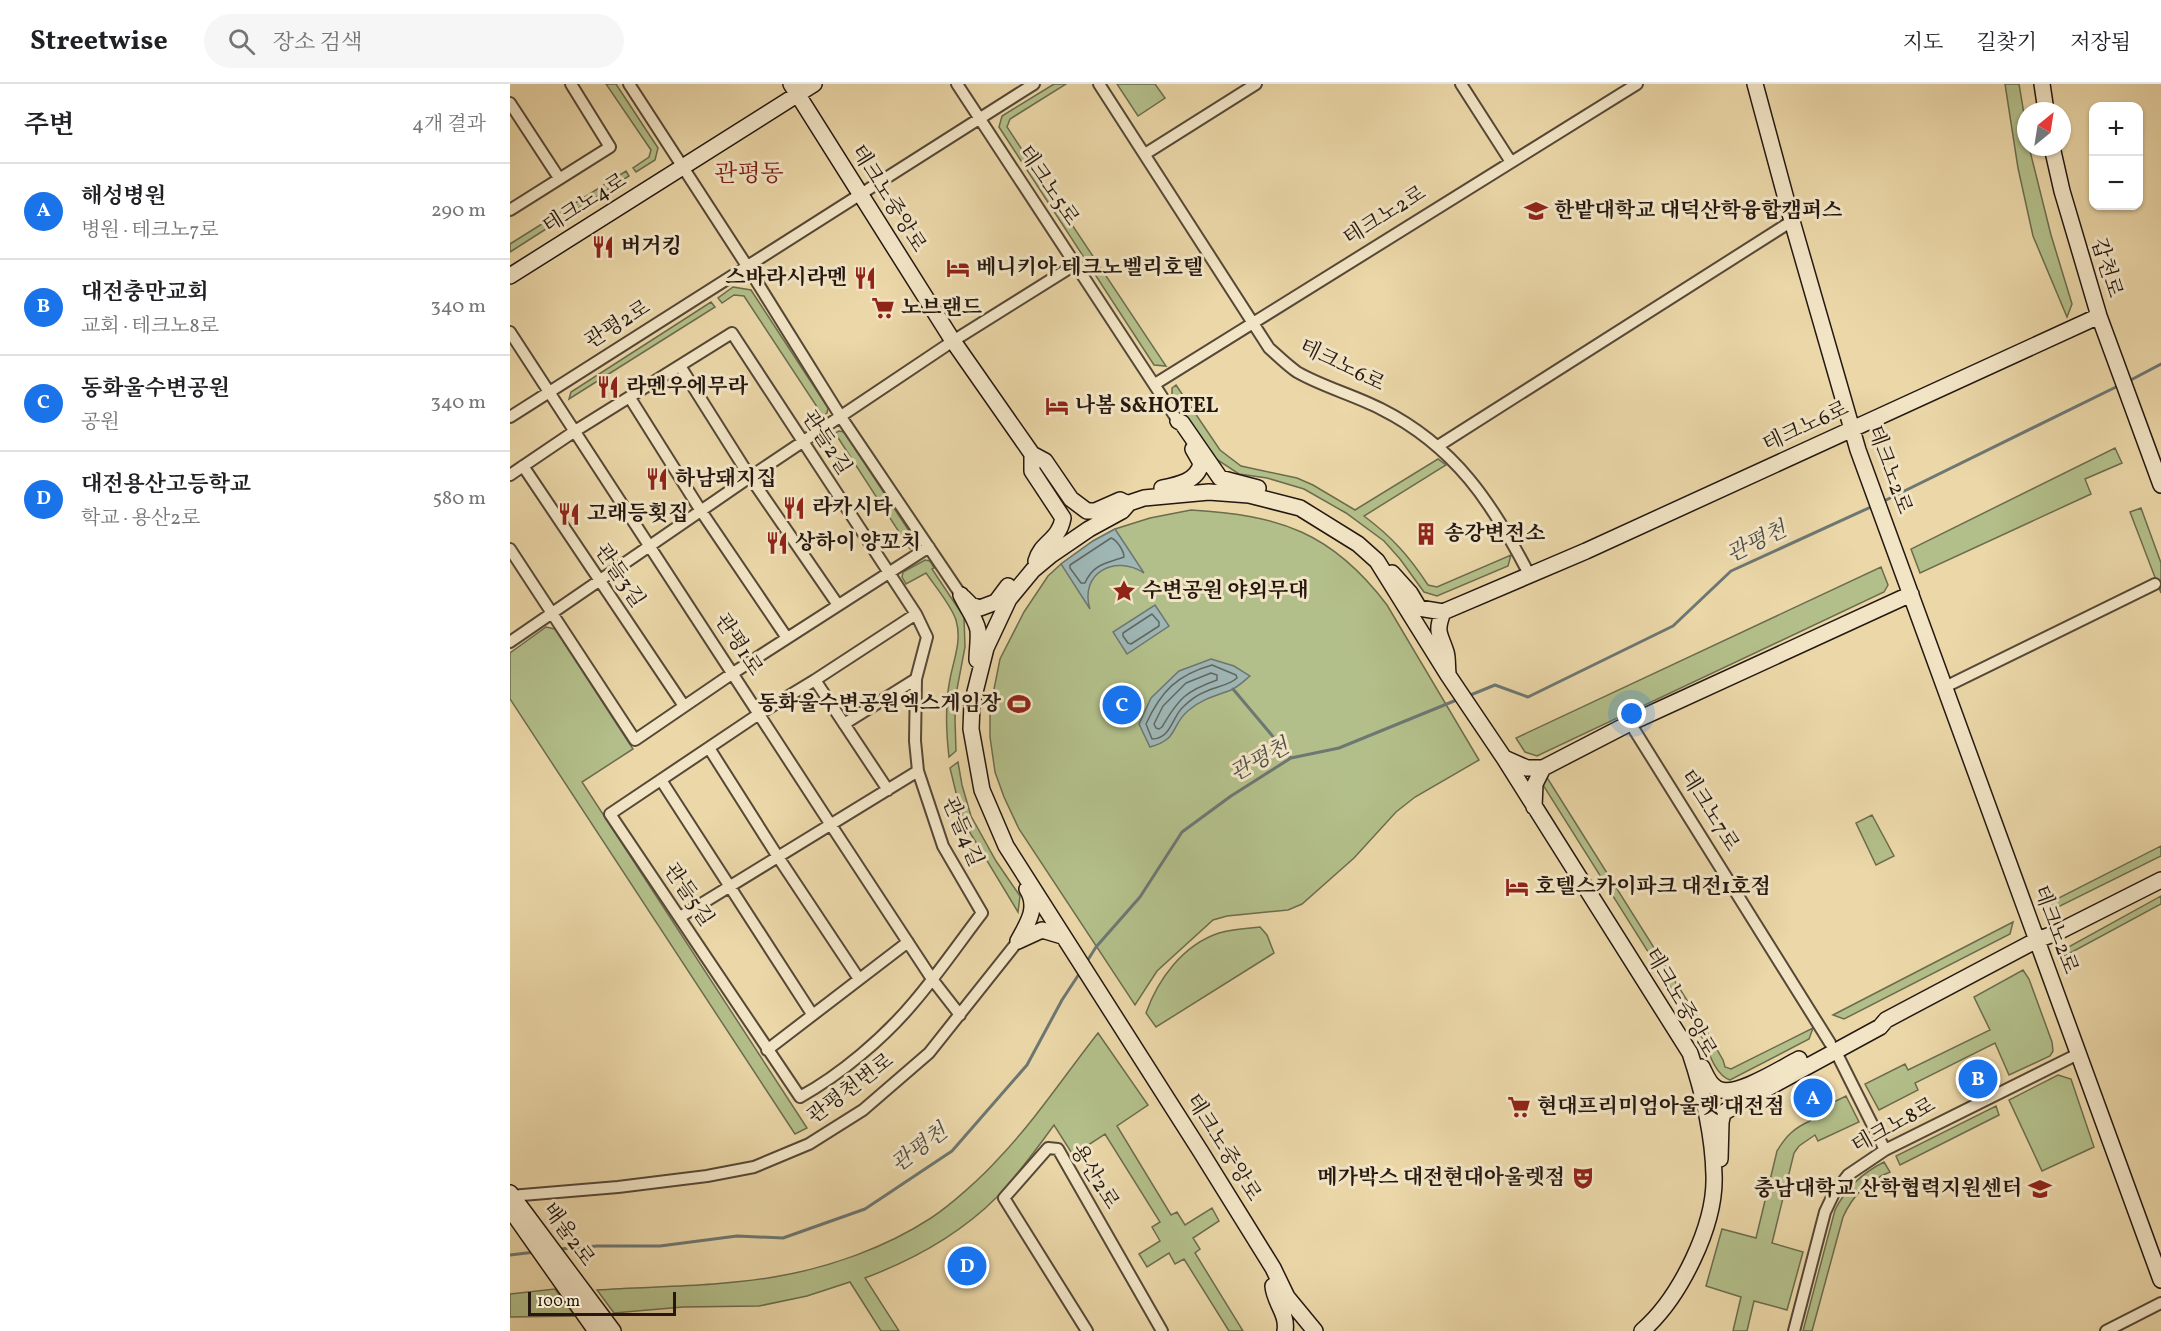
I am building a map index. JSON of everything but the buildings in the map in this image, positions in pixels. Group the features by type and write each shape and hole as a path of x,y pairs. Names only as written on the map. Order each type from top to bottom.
{"main road":[{"name":"테크노4로","path":"510,276 682,167 794,89 814,84"},
{"name":"테크노2로","path":"1755,84 1858,450 2078,1054 2157,1254 2161,1280"},
{"path":"2042,84 2045,102"},
{"name":"테크노중앙로","path":"794,89 953,341 1032,454"},
{"name":"갑천로","path":"2054,156 2062,191 2102,323 2161,485"},
{"name":"테크노6로","path":"1443,612 1530,576 1851,428 2102,323"},
{"path":"1144,498 1158,489 1186,482 1197,475 1200,470 1201,463 1179,429 1178,421"},
{"path":"1178,421 1182,423 1220,478 1285,495 1300,508 1358,544 1397,576 1419,608 1443,612 1433,637"},
{"path":"1033,570 1038,552 1055,538 1061,529 1063,518 1032,471 1032,454 1045,461 1071,499 1087,511 1095,511 1120,501 1129,503"},
{"path":"1018,941 1042,930 1056,930 1006,846 982,790 971,729 972,704 986,648 1009,599 1033,570 1066,545 1122,510 1129,503 1144,498 1227,493 1268,499 1300,508"},
{"path":"1377,561 1433,637"},
{"path":"961,595 971,605 980,608 996,602 1007,586 1022,582"},
{"path":"1500,752 1527,768 1543,768 1722,679 1911,594"},
{"path":"961,595 975,620 978,631 976,684"},
{"name":"테크노중앙로","path":"1433,637 1448,675 1500,752 1690,1053 1702,1090 1715,1177 1711,1206 1696,1256 1671,1300 1652,1325 1642,1331"},
{"path":"1534,807 1535,784 1543,768"},
{"path":"1018,941 1033,909 1030,895 1023,883 1025,876"},
{"path":"1690,1053 1702,1066 1708,1080 1716,1089 1727,1092 1740,1089 1880,1027 1886,1020 2037,940 2056,933 2161,880"},
{"name":"테크노중앙로","path":"1056,930 1115,1016 1273,1269 1287,1297 1315,1331"},
{"path":"1715,1177 1721,1156 1723,1113 1833,1047"},
{"name":"배울2로","path":"515,1205 573,1288 596,1331"},
{"path":"1273,1269 1274,1292 1282,1309 1286,1324 1285,1331"},
{"name":"배울2로","path":"573,1288 613,1331"}],"street":[{"path":"510,210 610,147 571,84"},
{"path":"628,84 842,417 961,595"},
{"path":"957,84 979,118 1034,84"},
{"path":"1099,84 1253,324"},
{"path":"1145,154 1257,84"},
{"path":"1461,84 1510,162"},
{"name":"테크노2로","path":"1155,384 1637,84"},
{"path":"510,103 559,178"},
{"name":"관평2로","path":"510,417 979,118"},
{"name":"테크노5로","path":"979,118 1178,421"},
{"path":"1438,446 1792,221"},
{"path":"510,642 953,341 1076,264"},
{"name":"테크노6로","path":"1253,324 1269,348 1298,372 1387,412 1410,425 1438,446 1464,472 1486,500 1530,576"},
{"name":"관평1로","path":"510,332 932,979 960,1015"},
{"name":"관들2길","path":"575,431 732,333 802,444 916,614"},
{"path":"680,366 750,477 838,605"},
{"path":"630,398 701,511 787,638"},
{"path":"510,475 575,431"},
{"name":"관들3길","path":"523,466 684,706"},
{"path":"510,549 635,740 733,673 929,547"},
{"path":"1945,687 2155,584"},
{"path":"759,714 916,614"},
{"name":"관들4길","path":"916,614 927,637 916,679 915,741 918,771 943,846 982,913 932,979"},
{"path":"844,724 916,679"},
{"path":"815,680 888,790"},
{"name":"관들5길","path":"759,714 610,814 800,1097 845,1066 892,1026 932,979"},
{"name":"테크노7로","path":"1630,723 1833,1047 1885,1150"},
{"path":"709,748 778,857 860,979"},
{"path":"680,917 918,771"},
{"name":"관들5길","path":"661,780 812,1014"},
{"name":"관평천변로","path":"515,1205 754,1167 809,1144 863,1110 929,1053 1018,941"},
{"path":"767,1050 908,942"},
{"name":"테크노8로","path":"1794,1331 1825,1212 1834,1193 1848,1174 1885,1150 2078,1054"},
{"name":"용산2로","path":"1087,1331 1005,1198 1048,1148 1058,1149 1162,1331"},
{"path":"2106,1331 2161,1303"}],"green space":[{"path":"606,84 616,84 658,148 655,160 636,172 633,168 649,157 651,150"},
{"path":"1054,84 1066,84 1010,119 1007,127 1166,366 1154,365 999,127 1002,116"},
{"path":"1117,84 1155,84 1165,98 1138,116"},
{"path":"2005,84 2019,84 2022,102 2017,102 2017,156 2031,156 2051,235 2072,304 2067,317 2033,236 2018,168"},
{"path":"626,171 629,176 510,252 510,244"},
{"path":"733,287 751,290 828,408 827,413 823,416 744,296 734,295 722,303 718,298"},
{"path":"711,302 715,307 569,399 571,392"},
{"path":"1176,385 1220,450 1241,466 1297,478 1355,510 1438,459 1446,465 1364,516 1399,548 1428,585 1437,587 1511,555 1508,566 1437,596 1424,592 1384,541 1346,513 1304,489 1267,478 1239,474 1213,457 1172,395 1172,388"},
{"path":"844,432 915,540 910,549 835,433"},
{"path":"2115,448 2122,463 2085,479 2091,494 1920,573 1911,549"},
{"path":"2141,508 2161,563 2161,593 2130,512"},
{"path":"1191,510 1251,517 1277,523 1324,544 1346,560 1387,605 1479,760 1415,797 1396,812 1354,858 1302,904 1288,910 1227,916 1213,920 1157,971 1135,1005 1019,829 995,772 990,737 990,709 1000,659 1024,612 1048,576 1093,541 1115,529 1150,518"},
{"path":"925,560 930,561 934,568 932,569 964,617 965,647 957,689 955,719 956,751 949,757 948,688 958,642 956,620 947,602 926,573 906,584 902,577 903,572"},
{"path":"1881,567 1888,585 1884,592 1537,756 1525,752 1516,738"},
{"path":"546,627 555,629 633,749 582,782 807,1128 795,1134 510,699 510,653"},
{"path":"958,762 971,816 996,861 1020,896 1018,912 966,826 950,768"},
{"path":"1546,776 1707,1032 1725,1067 1731,1069 1813,1028 1809,1039 1730,1080 1720,1073 1703,1039 1543,785"},
{"path":"1872,815 1894,856 1876,865 1856,823"},
{"path":"2161,846 2161,856 2054,909 2043,906"},
{"path":"2161,896 2161,904 2059,959 2063,950"},
{"path":"2013,922 2010,934 1844,1019 1833,1015"},
{"path":"1260,927 1267,935 1274,953 1156,1027 1146,1013 1157,988 1183,955 1206,938 1219,933"},
{"path":"2023,970 2029,979 2052,1042 2053,1051 2050,1056 2009,1075 1995,1043 1915,1083 1918,1090 1879,1110 1865,1084 1905,1064 1908,1070 1990,1030 1974,997"},
{"path":"1098,1033 1148,1105 1117,1126 1171,1215 1177,1212 1185,1225 1212,1208 1219,1221 1193,1238 1200,1249 1195,1253 1243,1331 1229,1331 1184,1259 1175,1264 1169,1253 1147,1267 1139,1254 1160,1241 1152,1227 1160,1222 1105,1134 1073,1155 1054,1125 1027,1162 983,1210 936,1244 901,1263 865,1278 899,1331 881,1331 850,1282 807,1296 759,1306 683,1307 614,1313 597,1290 708,1284 774,1277 835,1262 895,1239 939,1212 967,1190 992,1165 1038,1112"},
{"path":"2058,1075 2071,1079 2094,1147 2042,1171 2009,1100"},
{"path":"1846,1096 1859,1122 1818,1141 1815,1135 1799,1146 1794,1153 1772,1243 1803,1252 1787,1310 1754,1301 1747,1331 1733,1331 1741,1297 1706,1286 1722,1229 1756,1238 1780,1146 1795,1130 1810,1121 1807,1115"},
{"path":"1996,1106 1999,1115 1900,1165 1896,1156"},
{"path":"1884,1162 1890,1172 1874,1180 1862,1190 1851,1202 1843,1217 1812,1331 1803,1331 1835,1210 1855,1182"},
{"path":"555,1289 575,1316 510,1317 510,1294"}],"water":[{"path":"1115,529 1144,573 1122,566 1102,570 1090,586 1088,596 1090,609 1061,564 1093,541"},
{"path":"1155,605 1169,626 1127,654 1113,632"},
{"path":"1211,659 1234,666 1250,676 1234,689 1194,706 1179,721 1171,736 1160,744 1150,747 1139,724 1151,698 1179,671"}],"waterway":[{"name":"관평천","path":"2127,382 2161,364"},
{"name":"관평천","path":"1882,502 2118,386"},
{"name":"관평천","path":"1468,696 1495,685 1528,697 1673,626 1731,571 1873,506"},
{"path":"1233,689 1291,758"},
{"name":"관평천","path":"1086,963 1096,947 1140,897 1182,832 1231,796 1291,758 1339,748 1459,699"},
{"name":"관평천","path":"560,1249 597,1246 660,1246 737,1236 783,1238 865,1209 952,1151 1027,1065 1062,1000 1081,971"},
{"name":"관평천","path":"510,1255 535,1252"}],"place":[{"name":"한밭대학교 대덕산학융합캠퍼스","path":"1536,211"},
{"name":"버거킹","path":"603,247"},
{"name":"베니키아 테크노벨리호텔","path":"958,268"},
{"name":"스바라시라멘","path":"865,278"},
{"name":"노브랜드","path":"883,308"},
{"name":"라멘우에무라","path":"608,387"},
{"name":"나봄 S&HOTEL","path":"1057,406"},
{"name":"하남돼지집","path":"657,479"},
{"name":"라카시타","path":"794,508"},
{"name":"고래등횟집","path":"569,514"},
{"name":"송강변전소","path":"1426,534"},
{"name":"상하이 양꼬치","path":"777,543"},
{"name":"수변공원 야외무대","path":"1124,591"},
{"name":"동화울수변공원엑스게임장","path":"1019,704"},
{"name":"동화울수변공원","path":"1122,705"},
{"name":"호텔스카이파크 대전1호점","path":"1517,887"},
{"name":"대전충만교회","path":"1978,1079"},
{"name":"해성병원","path":"1813,1098"},
{"name":"현대프리미엄아울렛 대전점","path":"1519,1107"},
{"name":"메가박스 대전현대아울렛점","path":"1583,1178"},
{"name":"충남대학교 산학협력지원센터","path":"2040,1189"},
{"name":"대전용산고등학교","path":"967,1266"}],"district":[{"name":"관평동","path":"749,175"}]}
